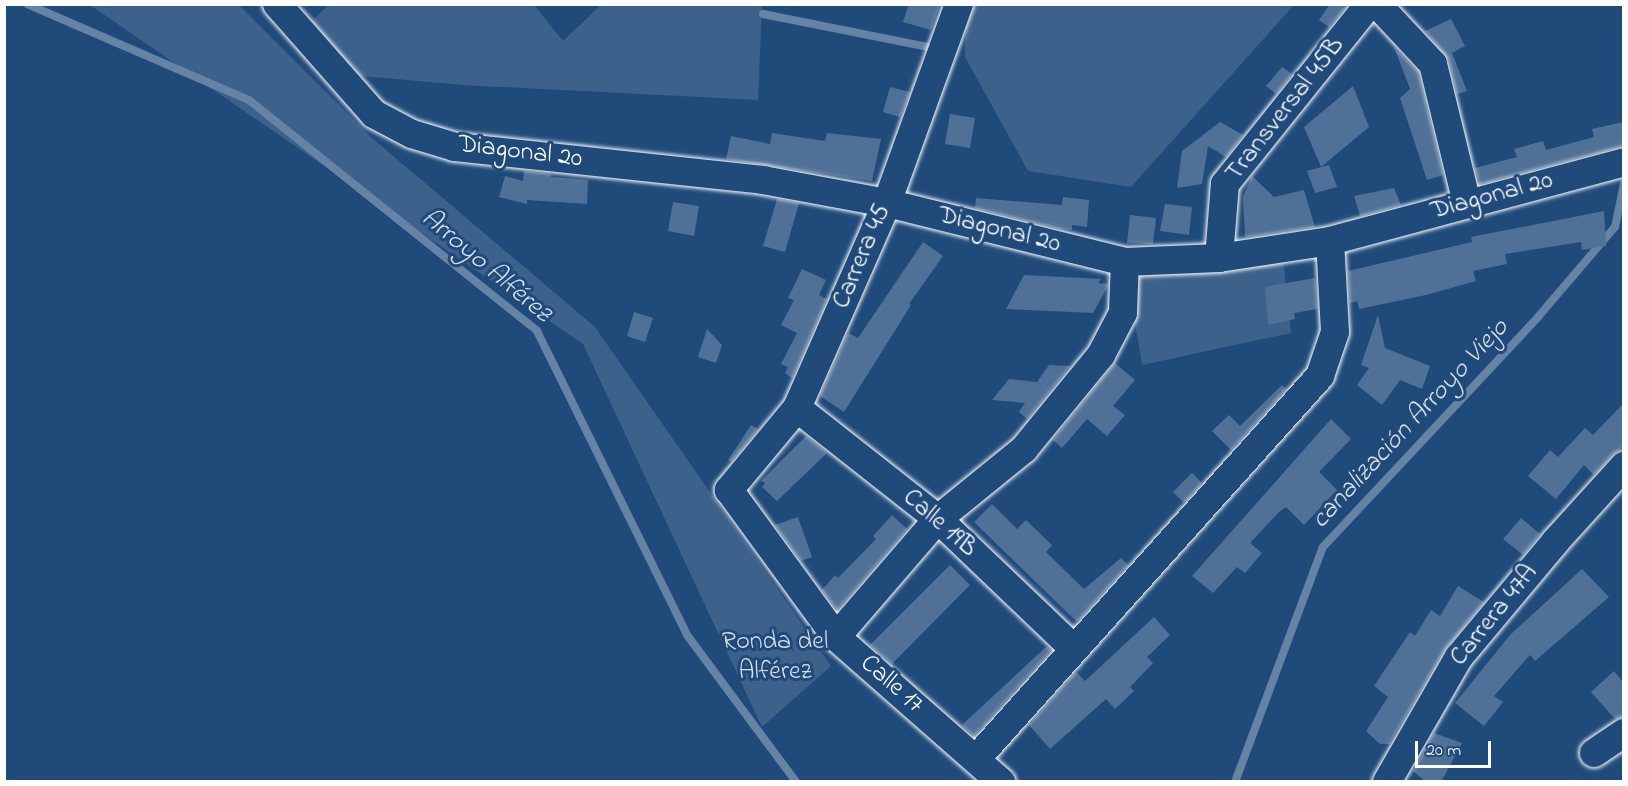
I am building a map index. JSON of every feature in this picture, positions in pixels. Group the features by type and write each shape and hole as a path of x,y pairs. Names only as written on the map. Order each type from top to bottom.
{"street":[{"name":"Diagonal 20","path":"277,4 374,114 412,134 455,147 763,180 887,203 1125,262 1219,258 1330,241 1623,162"},
{"name":"Carrera 45","path":"729,490 797,408 887,203 959,4"},
{"name":"Transversal 45B","path":"1219,258 1225,184 1369,4"},
{"path":"1377,4 1433,64 1467,204"},
{"path":"976,759 1320,376 1335,332 1330,241"},
{"path":"836,637 938,519 1024,449 1101,355 1123,313 1125,262"},
{"name":"Calle 19B","path":"797,408 938,519 1074,649"},
{"name":"Carrera 47A","path":"1387,782 1459,657 1555,542 1623,466"},
{"name":"Calle 17","path":"729,490 836,637 1001,782"},
{"path":"1594,753 1623,733"}],"green space":[{"name":"Ronda del Alférez","path":"90,5 239,5 372,138 595,327 831,666 762,727 583,344"},
{"path":"328,5 534,5 563,41 601,5 762,5 758,100 463,85 351,75 312,21"},
{"path":"966,5 1294,5 1131,187 1028,171 965,57"},
{"path":"1282,248 1291,333 1142,365 1125,262"}],"building":[{"path":"909,4 940,4 931,30 903,22"},
{"path":"1330,4 1346,7 1329,27 1319,20"},
{"path":"1451,19 1465,46 1452,53 1467,91 1457,94 1449,60 1425,31"},
{"path":"1394,47 1418,72 1443,175 1427,180 1400,98 1410,89"},
{"path":"1282,67 1292,74 1276,94 1266,86"},
{"path":"1353,86 1369,127 1321,167 1304,127"},
{"path":"890,87 910,92 900,117 883,112"},
{"path":"950,114 975,118 970,148 945,144"},
{"path":"1220,122 1243,135 1226,157 1208,146 1202,184 1177,188 1182,151"},
{"path":"1623,122 1623,146 1480,184 1475,168 1517,157 1514,149 1543,141 1546,150 1594,137 1592,129"},
{"path":"772,133 825,141 827,133 881,139 872,181 726,159 731,136 770,144"},
{"path":"1329,165 1337,187 1315,193 1307,171"},
{"path":"524,171 551,174 551,177 588,180 587,204 527,200 527,204 499,197 505,176 523,181"},
{"path":"1252,176 1274,197 1304,190 1315,227 1245,237 1243,197"},
{"path":"1394,188 1401,205 1360,216 1354,196"},
{"path":"1063,197 1089,200 1087,227 1072,225 1072,230 1060,229 975,208 976,198 1062,205"},
{"path":"777,199 799,203 785,252 763,246"},
{"path":"673,202 699,206 694,236 668,231"},
{"path":"1165,204 1192,207 1189,235 1160,231"},
{"path":"1604,211 1606,246 1582,250 1581,242 1505,254 1507,264 1473,271 1476,281 1426,295 1359,309 1357,301 1350,303 1348,271 1472,242 1471,237"},
{"path":"1130,215 1156,218 1153,244 1127,243"},
{"path":"923,242 943,256 909,304 911,305 844,412 820,396 848,333 858,338"},
{"path":"802,269 826,280 819,295 827,299 792,378 785,373 788,367 781,364 797,333 781,325 794,300 788,298"},
{"path":"1024,275 1101,279 1098,283 1108,284 1093,313 1006,309"},
{"path":"1315,278 1317,309 1294,313 1295,319 1268,325 1265,287"},
{"path":"634,312 653,318 645,342 627,336"},
{"path":"1378,315 1385,348 1430,366 1422,389 1400,380 1382,405 1357,385 1369,368 1361,365"},
{"path":"707,329 722,345 716,363 698,357"},
{"path":"1115,363 1135,380 1113,406 1125,415 1107,436 1087,419 1062,448 1053,440"},
{"path":"1049,365 1070,366 1027,419 1019,412 1025,403 992,400 1009,379 1037,382"},
{"path":"1282,385 1286,389 1231,450 1212,431 1229,415 1240,426"},
{"path":"1623,404 1623,447 1612,455 1594,475 1584,465 1556,499 1528,476 1550,450 1558,457 1585,428 1593,435"},
{"path":"1331,419 1351,439 1319,472 1337,490 1304,525 1286,507 1279,512 1250,543 1262,553 1245,573 1237,567 1213,593 1192,576"},
{"path":"751,425 758,429 731,462 728,460"},
{"path":"806,436 827,453 777,501 762,487 765,483 761,481"},
{"path":"1192,473 1202,483 1184,503 1173,492"},
{"path":"992,504 1017,529 1026,520 1052,545 1046,552 1084,589 1121,558 1128,565 1077,622 974,522"},
{"path":"892,515 907,529 837,610 822,590 835,575 838,578 876,539 873,536"},
{"path":"798,517 812,557 801,561 775,525"},
{"path":"1521,518 1540,534 1523,555 1503,539"},
{"path":"950,565 970,585 892,664 870,645"},
{"path":"1582,569 1609,597 1535,661 1530,655 1494,696 1503,702 1484,726 1455,703 1510,635"},
{"path":"1458,586 1484,602 1445,649 1389,744 1380,744 1366,731 1388,697 1374,686 1410,632 1415,636 1431,610 1440,616"},
{"path":"1154,617 1170,635 1147,657 1153,663 1130,687 1134,691 1115,709 1106,699 1050,749 1029,725 1076,672 1085,681"},
{"path":"1047,646 1051,650 974,736 962,725"},
{"path":"1614,671 1623,682 1623,717 1615,719 1591,692"},
{"path":"1434,733 1462,743 1441,782 1426,782 1413,771"}],"waterway":[{"name":"Arroyo Alférez","path":"27,4 249,100 537,331 687,635 796,782"},
{"path":"763,14 938,49"},
{"name":"canalización Arroyo Viejo","path":"1235,782 1323,547 1538,317 1615,227 1624,184"}]}
